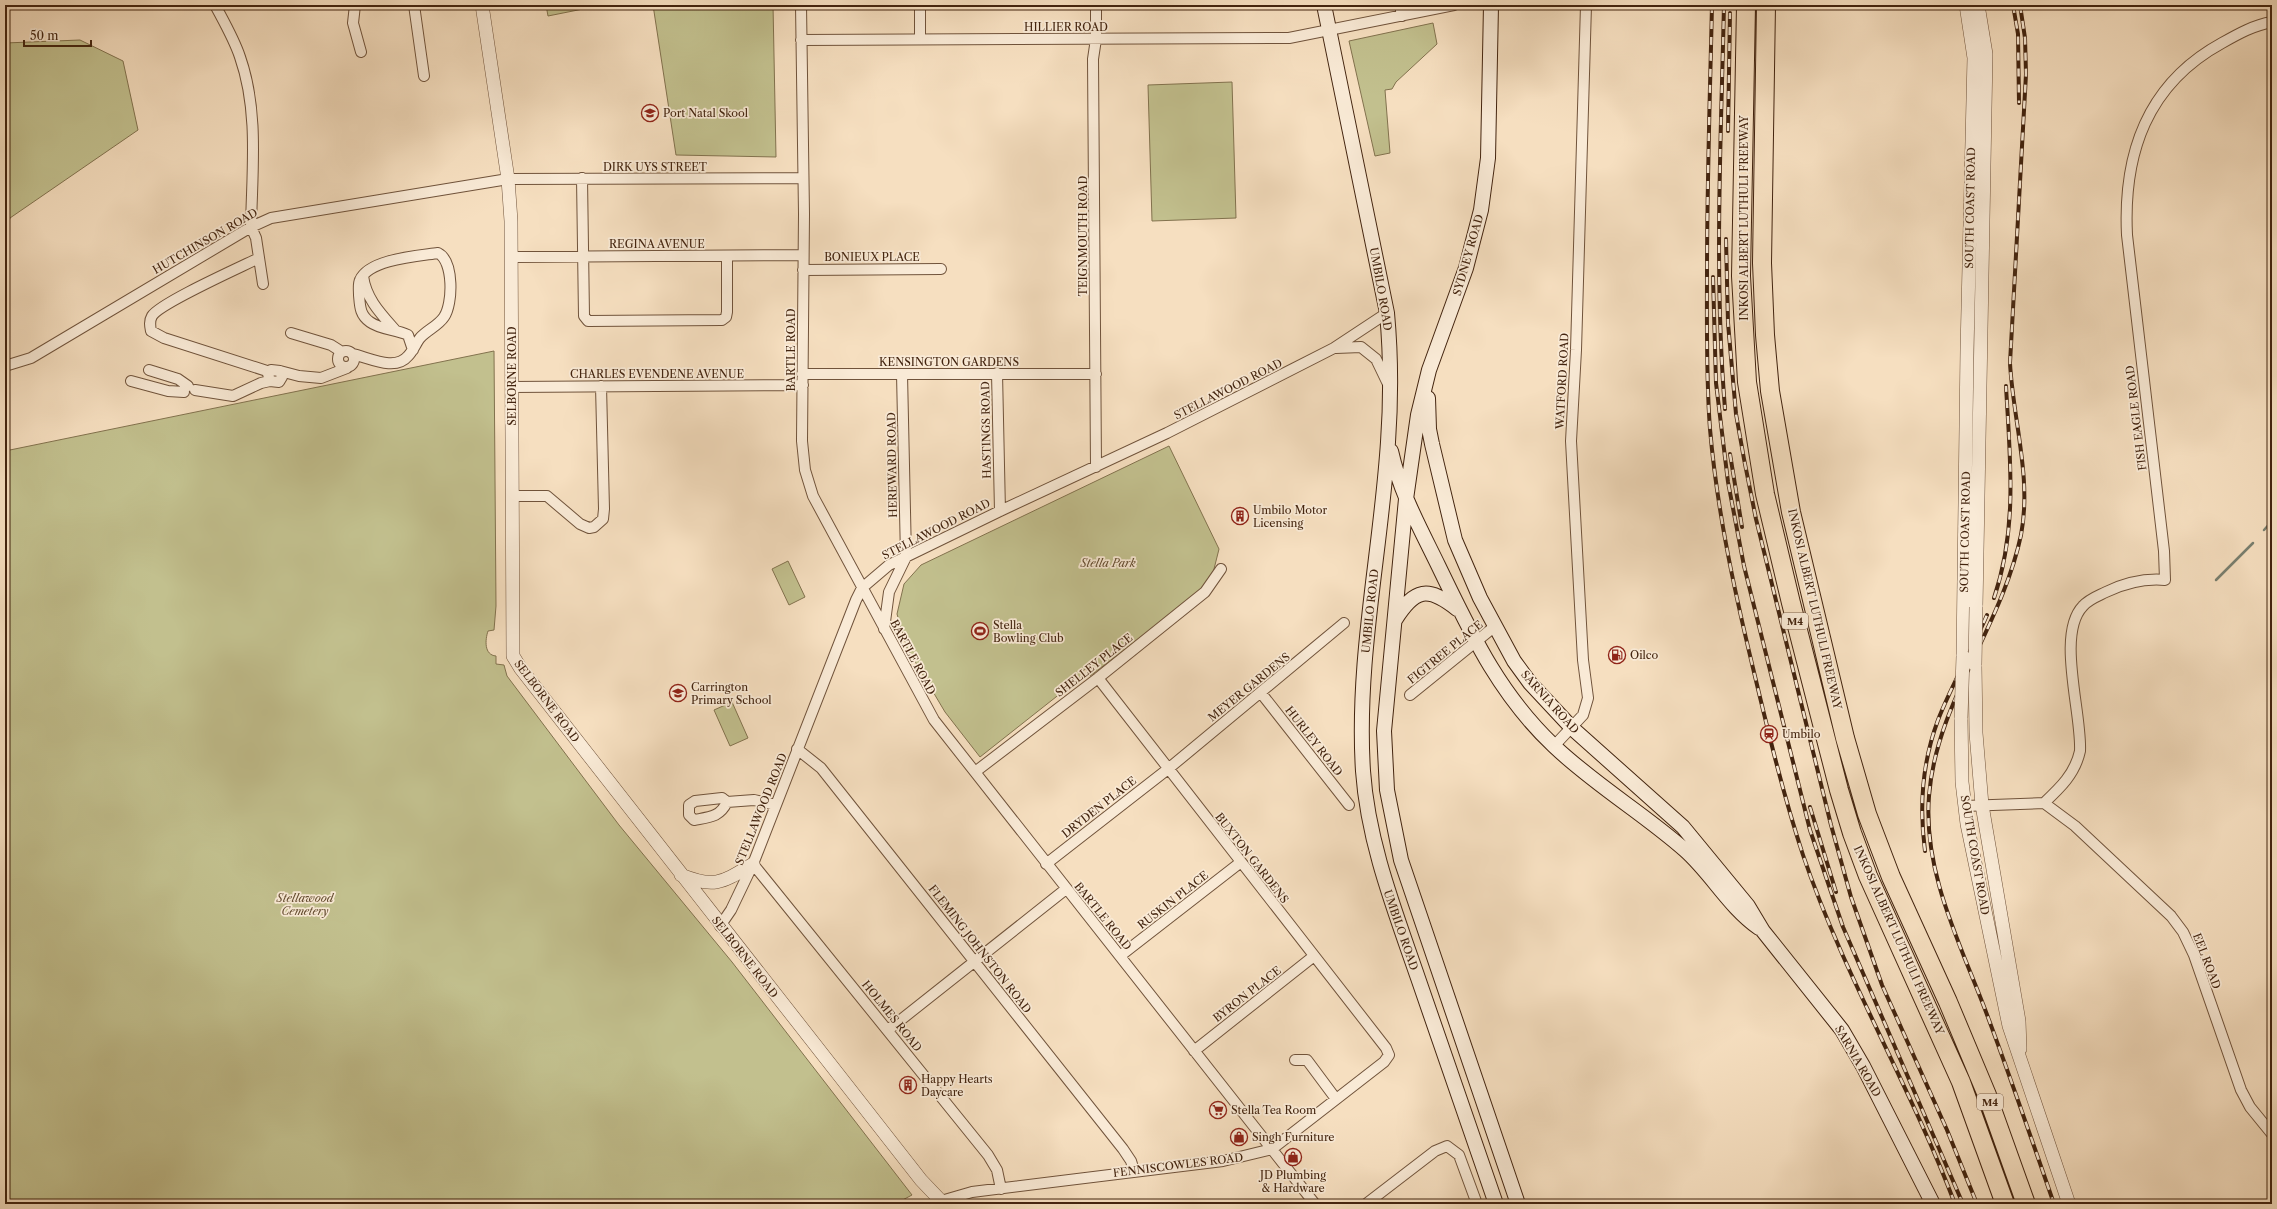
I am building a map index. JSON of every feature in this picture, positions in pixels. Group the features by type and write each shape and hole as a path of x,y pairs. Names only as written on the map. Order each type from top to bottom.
{"highway":[{"name":"INKOSI ALBERT LUTHULI FREEWAY","path":"1746,5 1742,284 1747,382 1765,494 1790,604 1839,790 1852,833 1868,876 1961,1082 2005,1204"},
{"name":"INKOSI ALBERT LUTHULI FREEWAY","path":"1766,5 1762,263 1765,334 1772,406 1791,512 1845,738 1867,814 1891,877 1948,1002 1987,1095 2026,1204"}],"main road":[{"name":"UMBILO ROAD","path":"1324,5 1387,314 1390,387 1388,441 1368,620 1361,715 1365,787 1371,828 1384,879 1496,1204"},
{"name":"SYDNEY ROAD","path":"1406,499 1418,415 1429,370 1466,268 1482,202 1488,158 1491,5"},
{"name":"SARNIA ROAD","path":"1429,370 1429,429 1444,498 1458,547 1494,627 1530,683 1572,728 1683,826 1748,906 1763,931 1842,1030 1864,1066 1933,1204"},
{"name":"SARNIA ROAD","path":"1388,441 1406,499 1475,642 1513,699 1554,746 1592,780 1632,808 1688,853 1740,913 1763,931"},
{"name":"UMBILO ROAD","path":"1406,499 1393,623 1384,731 1385,768 1394,830 1413,898 1518,1204"},
{"path":"1393,623 1408,602 1427,592 1439,596 1461,612"}],"street":[{"path":"215,5 241,59 250,99 253,136 251,227 256,238 263,284"},
{"path":"355,5 354,30 361,52"},
{"path":"414,5 424,76"},
{"name":"SELBORNE ROAD","path":"482,5 508,179 512,220 513,651 515,660 720,926 940,1203"},
{"name":"BARTLE ROAD","path":"801,5 803,178 802,441 808,483 823,517 926,709 1046,864 1315,1204"},
{"path":"920,5 920,39"},
{"name":"TEIGNMOUTH ROAD","path":"1096,5 1096,38 1093,59 1096,467"},
{"path":"1400,5 1402,16"},
{"name":"HILLIER ROAD","path":"802,40 1289,38 1454,5"},
{"name":"WATFORD ROAD","path":"1554,746 1583,715 1588,698 1583,660 1571,441 1576,350 1586,5"},
{"name":"SOUTH COAST ROAD","path":"1966,5 1974,58 1967,350 1961,718 1965,806 1972,852 2009,1026 2020,1053 2069,1204"},
{"name":"SOUTH COAST ROAD","path":"1978,5 1986,54 1975,665 1976,733 1982,805 2019,1021 2020,1053"},
{"name":"FISH EAGLE ROAD","path":"2044,803 2068,779 2076,764 2080,751 2070,641 2075,617 2087,602 2113,589 2142,580 2165,580 2164,551 2127,235 2126,196 2134,151 2153,108 2165,91 2188,67 2211,49 2230,38 2249,28 2272,22"},
{"path":"582,178 584,316 588,321 722,320 726,317 727,312 728,256"},
{"name":"DIRK UYS STREET","path":"508,179 803,178"},
{"name":"HUTCHINSON ROAD","path":"5,366 31,358 251,227 271,218 508,179"},
{"path":"344,356 395,363 405,359 413,350 420,338 444,318 448,310 452,292 447,266 442,255 438,253 399,259 374,266 363,275 359,283 360,308 362,314 374,324 400,332 429,330"},
{"name":"REGINA AVENUE","path":"512,257 803,255"},
{"path":"259,258 171,302 152,315 150,325 151,331 164,338 272,377 299,376 321,378 369,359"},
{"name":"BONIEUX PLACE","path":"803,270 941,269"},
{"path":"363,275 373,304 400,332 410,339 413,350"},
{"name":"STELLAWOOD ROAD","path":"720,926 731,910 753,864 797,749 862,588 881,571 906,557 1000,511 1096,467 1334,348 1387,314"},
{"path":"291,333 332,345 344,356 354,360 349,367"},
{"name":"STELLAWOOD ROAD","path":"1334,348 1357,347 1370,353 1381,368 1390,387"},
{"path":"344,356 340,365 349,367"},
{"path":"334,372 344,356"},
{"path":"131,381 168,391 189,389 233,396 241,395 272,377 276,369 299,376"},
{"path":"149,370 178,379 189,389"},
{"name":"HASTINGS ROAD","path":"997,373 1000,511"},
{"name":"KENSINGTON GARDENS","path":"802,374 1096,374"},
{"name":"HEREWARD ROAD","path":"902,374 906,557"},
{"name":"CHARLES EVENDENE AVENUE","path":"512,387 803,385"},
{"path":"513,496 547,496 584,526 594,527 600,522 604,509 601,386"},
{"path":"884,629 889,592 906,557"},
{"name":"SHELLEY PLACE","path":"975,772 1098,678 1205,592 1221,569"},
{"name":"MEYER GARDENS","path":"1168,769 1344,623"},
{"name":"FIGTREE PLACE","path":"1410,695 1494,627"},
{"name":"BUXTON GARDENS","path":"1098,678 1388,1052"},
{"name":"HURLEY ROAD","path":"1260,693 1349,805"},
{"name":"FLEMING JOHNSTON ROAD","path":"797,749 821,768 1123,1149 1131,1161 1134,1171"},
{"name":"DRYDEN PLACE","path":"1046,864 1168,769"},
{"path":"727,802 754,800 776,805"},
{"path":"1965,806 2044,803"},
{"name":"EEL ROAD","path":"2044,803 2075,826 2171,916 2183,932 2198,965 2241,1090 2250,1107 2272,1134"},
{"name":"RUSKIN PLACE","path":"1120,956 1241,862"},
{"path":"681,875 696,881 714,883 728,879 753,864"},
{"name":"HOLMES ROAD","path":"753,864 988,1155 997,1170 1001,1189"},
{"path":"888,1030 1066,889"},
{"name":"BYRON PLACE","path":"1194,1051 1314,956"},
{"name":"FENNISCOWLES ROAD","path":"940,1203 972,1192 1223,1161 1272,1149 1384,1062 1388,1057 1388,1052"},
{"path":"1295,1060 1307,1060 1336,1099"},
{"path":"1366,1204 1435,1151 1447,1146 1459,1155 1477,1204"}],"green space":[{"path":"546,5 603,5 548,16"},
{"path":"653,5 773,5 776,157 676,155"},
{"path":"1433,23 1437,44 1396,82 1392,89 1385,90 1390,153 1375,156 1349,41"},
{"path":"80,40 123,61 138,130 10,218 5,234 5,43"},
{"path":"1232,82 1236,218 1152,221 1148,85"},
{"name":"Stellawood Cemetery","path":"494,351 496,606 494,630 488,631 487,635 487,650 492,655 496,656 496,664 504,665 507,676 619,825 732,962 912,1195 895,1204 5,1204 5,451"},
{"name":"Stella Park","path":"1169,446 1219,549 1212,577 1204,589 1090,676 1085,668 1080,678 980,757 945,712 907,648 897,614 904,584 921,565"},
{"path":"788,561 805,597 789,605 772,569"},
{"path":"732,702 748,738 730,746 714,710"}],"waterway":[{"path":"2264,530 2272,521"},
{"path":"2216,580 2253,543"}],"railway":[{"path":"1712,5 1707,240 1708,390 1713,459 1733,579 1770,739 1803,855 1819,900 1838,944 1918,1116 1955,1204"},
{"path":"1724,5 1719,258 1725,409"},
{"path":"2013,5 2018,34 2019,103"},
{"path":"2020,5 2025,38 2026,74 2010,363 2021,449 2024,514 2021,535 2012,569 2000,601 1956,697 1944,729 1934,762 1929,796 1929,824 1932,852 1946,907 1995,1036 2054,1204"},
{"path":"1728,131 1730,13"},
{"path":"1726,239 1728,323 1736,414 1744,459 1756,519 1831,825 1851,897 1882,985 1947,1130 1977,1204"},
{"path":"1713,277 1716,383 1728,482 1744,566 1810,830 1843,927 1963,1204"},
{"path":"1994,598 2002,572 2007,545 2009,519 2010,466 2006,386"},
{"path":"1730,454 1742,527"},
{"path":"1925,851 1922,801 1928,752 1938,720 1949,693 1987,615"},
{"path":"1810,807 1836,892"}],"place":[{"name":"Port Natal Skool","path":"650,113"},
{"name":"Umbilo Motor Licensing","path":"1240,516"},
{"name":"Stella Bowling Club","path":"980,631"},
{"name":"Oilco","path":"1617,655"},
{"name":"Carrington Primary School","path":"678,693"},
{"name":"Umbilo","path":"1769,734"},
{"name":"Happy Hearts Daycare","path":"908,1085"},
{"name":"Stella Tea Room","path":"1218,1110"},
{"name":"Singh Furniture","path":"1239,1137"},
{"name":"JD Plumbing & Hardware","path":"1293,1157"}]}
